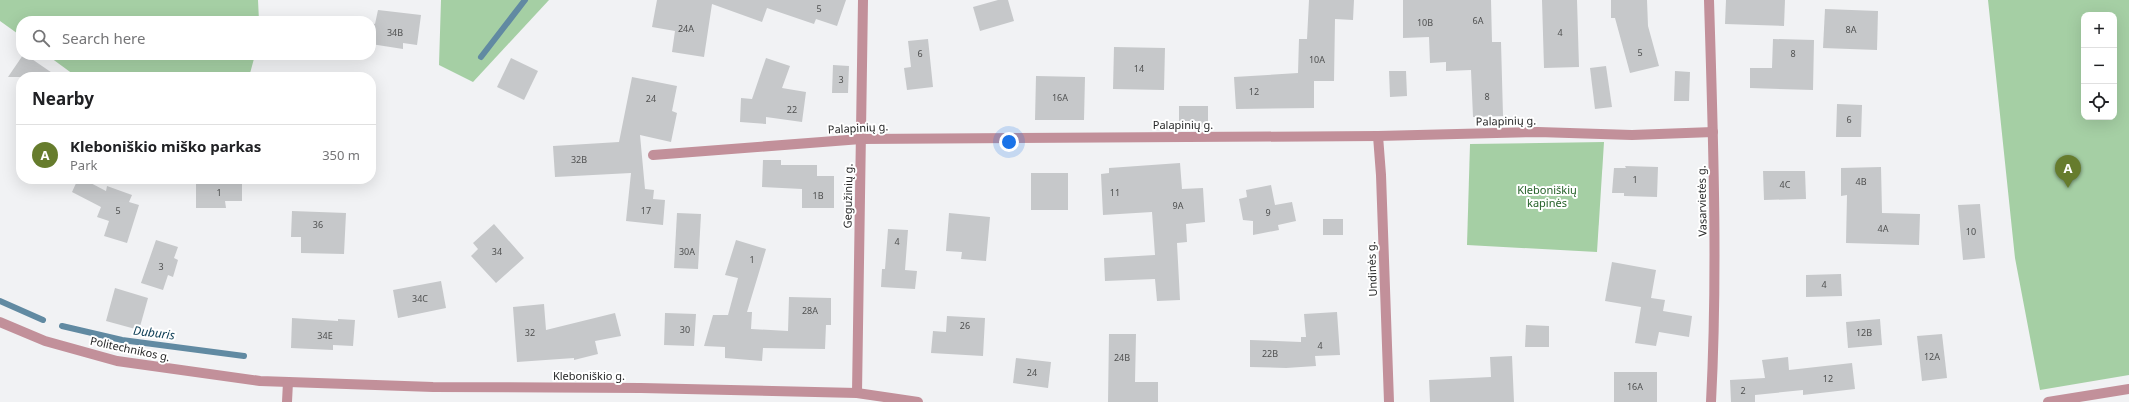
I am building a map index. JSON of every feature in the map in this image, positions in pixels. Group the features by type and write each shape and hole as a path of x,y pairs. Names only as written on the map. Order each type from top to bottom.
{"street":[{"name":"Gegužinių g.","path":"857,393 863,0"},
{"name":"Vasarvietės g.","path":"1709,0 1713,132 1715,305 1711,402"},
{"name":"Palapinių g.","path":"653,155 861,139 1378,136 1538,132 1632,135 1713,132"},
{"name":"Undinės g.","path":"1378,136 1381,175 1389,402"},
{"name":"Politechnikos g.","path":"0,322 46,341 117,361 260,381"},
{"name":"Kleboniškio g.","path":"260,381 433,387 641,388 857,393 918,402"},
{"path":"287,402 288,382"},
{"path":"2048,402 2129,389"}],"green space":[{"path":"0,0 258,0 259,16 16,16 16,32 0,21"},
{"path":"441,0 549,0 473,82 439,65"},
{"path":"1988,0 2129,0 2129,375 2040,390 2015,258"},
{"path":"54,60 254,60 250,72 70,72"},
{"name":"Kleboniškių kapinės","path":"1604,142 1597,252 1467,245 1470,144"}],"building":[{"path":"657,0 846,0 837,26 816,19 814,24 767,8 762,22 712,4 704,57 672,52 675,31 652,27"},
{"path":"998,0 1008,0 1014,21 980,31 973,7"},
{"path":"1309,0 1354,0 1353,20 1335,19 1334,81 1314,81 1314,108 1236,109 1234,77 1298,73 1299,39 1307,39"},
{"path":"1403,0 1491,0 1492,42 1501,42 1503,116 1473,117 1471,70 1446,71 1446,62 1430,63 1429,37 1403,38"},
{"path":"1542,0 1577,0 1579,67 1544,68"},
{"path":"1611,0 1647,0 1648,26 1659,66 1630,73 1615,18 1611,18"},
{"path":"1726,0 1785,0 1784,26 1725,24"},
{"path":"1825,9 1878,11 1877,50 1823,48"},
{"path":"378,10 421,15 417,45 403,43 403,49 376,45 376,19"},
{"path":"928,39 933,87 907,90 904,68 911,67 908,41"},
{"path":"1773,39 1814,40 1813,90 1750,88 1750,68 1772,68"},
{"path":"1114,47 1165,48 1164,90 1113,89"},
{"path":"511,58 538,71 524,100 497,87"},
{"path":"766,58 790,66 782,88 806,92 802,122 766,117 766,124 740,122 741,98 752,99"},
{"path":"20,60 33,60 51,72 16,72 16,77 8,77"},
{"path":"833,65 849,66 848,93 832,93"},
{"path":"1606,66 1612,107 1595,109 1590,68"},
{"path":"1389,71 1406,71 1407,96 1390,97"},
{"path":"1675,71 1690,72 1689,101 1674,101"},
{"path":"1036,76 1085,77 1084,120 1035,120"},
{"path":"632,77 677,86 672,111 677,113 671,142 640,135 645,189 654,190 653,199 665,200 663,225 626,221 631,173 555,177 553,146 619,142"},
{"path":"1837,104 1862,105 1861,137 1836,137"},
{"path":"1179,106 1208,106 1208,127 1179,127"},
{"path":"763,160 781,160 781,165 817,165 817,176 834,176 834,208 802,208 802,189 762,187"},
{"path":"1180,163 1182,189 1203,188 1205,222 1186,224 1187,242 1177,243 1180,300 1157,301 1155,279 1105,281 1104,258 1155,255 1152,212 1103,215 1101,174 1109,173 1109,168"},
{"path":"1625,166 1658,167 1657,197 1624,196 1624,193 1612,193 1614,168 1626,168"},
{"path":"1881,167 1882,213 1920,214 1919,245 1846,243 1847,195 1841,196 1841,168"},
{"path":"1763,171 1805,171 1806,199 1764,200"},
{"path":"1031,173 1068,173 1068,210 1031,210"},
{"path":"76,184 93,184 106,191 107,186 132,195 129,202 139,205 127,243 104,236 109,221 97,217 101,207 72,192"},
{"path":"196,184 242,184 242,201 225,201 226,208 196,208"},
{"path":"1271,185 1275,205 1292,202 1296,221 1278,225 1279,230 1253,235 1253,221 1243,220 1239,199 1247,197 1246,190"},
{"path":"1980,204 1985,258 1963,260 1958,205"},
{"path":"292,211 346,213 344,254 301,253 301,237 291,237"},
{"path":"677,213 701,214 698,269 674,268"},
{"path":"949,213 990,217 986,261 961,259 962,252 946,251"},
{"path":"1323,219 1343,219 1343,235 1323,235"},
{"path":"494,224 524,258 496,283 471,256 478,249 473,243"},
{"path":"888,229 908,230 905,270 917,271 915,289 881,287 882,269 885,269"},
{"path":"156,240 178,247 174,258 178,260 173,277 168,275 163,290 141,283"},
{"path":"736,240 766,249 747,312 752,312 751,329 788,331 789,297 831,298 831,325 826,325 825,349 763,348 762,361 725,358 725,347 704,346 713,315 728,315 738,278 725,275"},
{"path":"1612,262 1656,270 1651,298 1665,300 1663,311 1692,316 1689,337 1659,332 1656,346 1635,343 1641,307 1605,301"},
{"path":"1841,274 1842,296 1806,297 1806,275"},
{"path":"441,281 446,308 398,318 393,290"},
{"path":"115,288 148,298 139,330 106,321"},
{"path":"544,304 546,330 615,313 621,336 595,341 598,354 574,360 574,358 517,362 513,307"},
{"path":"1337,312 1340,355 1315,356 1316,366 1286,368 1250,367 1250,340 1301,342 1301,337 1306,337 1304,314"},
{"path":"665,313 696,314 694,346 664,345"},
{"path":"947,316 985,318 983,356 931,353 933,331 946,332"},
{"path":"292,318 338,321 338,319 355,320 353,346 333,345 333,350 291,348"},
{"path":"1880,319 1882,345 1848,348 1846,322"},
{"path":"1526,325 1549,326 1549,347 1525,347"},
{"path":"1109,334 1136,334 1135,382 1158,382 1158,402 1108,402"},
{"path":"1942,334 1947,378 1922,381 1917,336"},
{"path":"1512,356 1514,402 1430,402 1429,380 1491,377 1490,357"},
{"path":"1788,357 1789,370 1852,363 1855,389 1803,395 1803,390 1755,395 1755,402 1731,402 1730,380 1765,378 1762,360"},
{"path":"1016,358 1051,362 1048,388 1013,383"},
{"path":"1614,372 1657,372 1657,402 1614,402"}],"waterway":[{"name":"Duburis","path":"481,57 525,0"},
{"name":"Duburis","path":"0,301 43,320"},
{"name":"Duburis","path":"62,326 122,340 244,356"}],"place":[{"name":"Kleboniškio miško parkas","path":"2068,188"}]}
